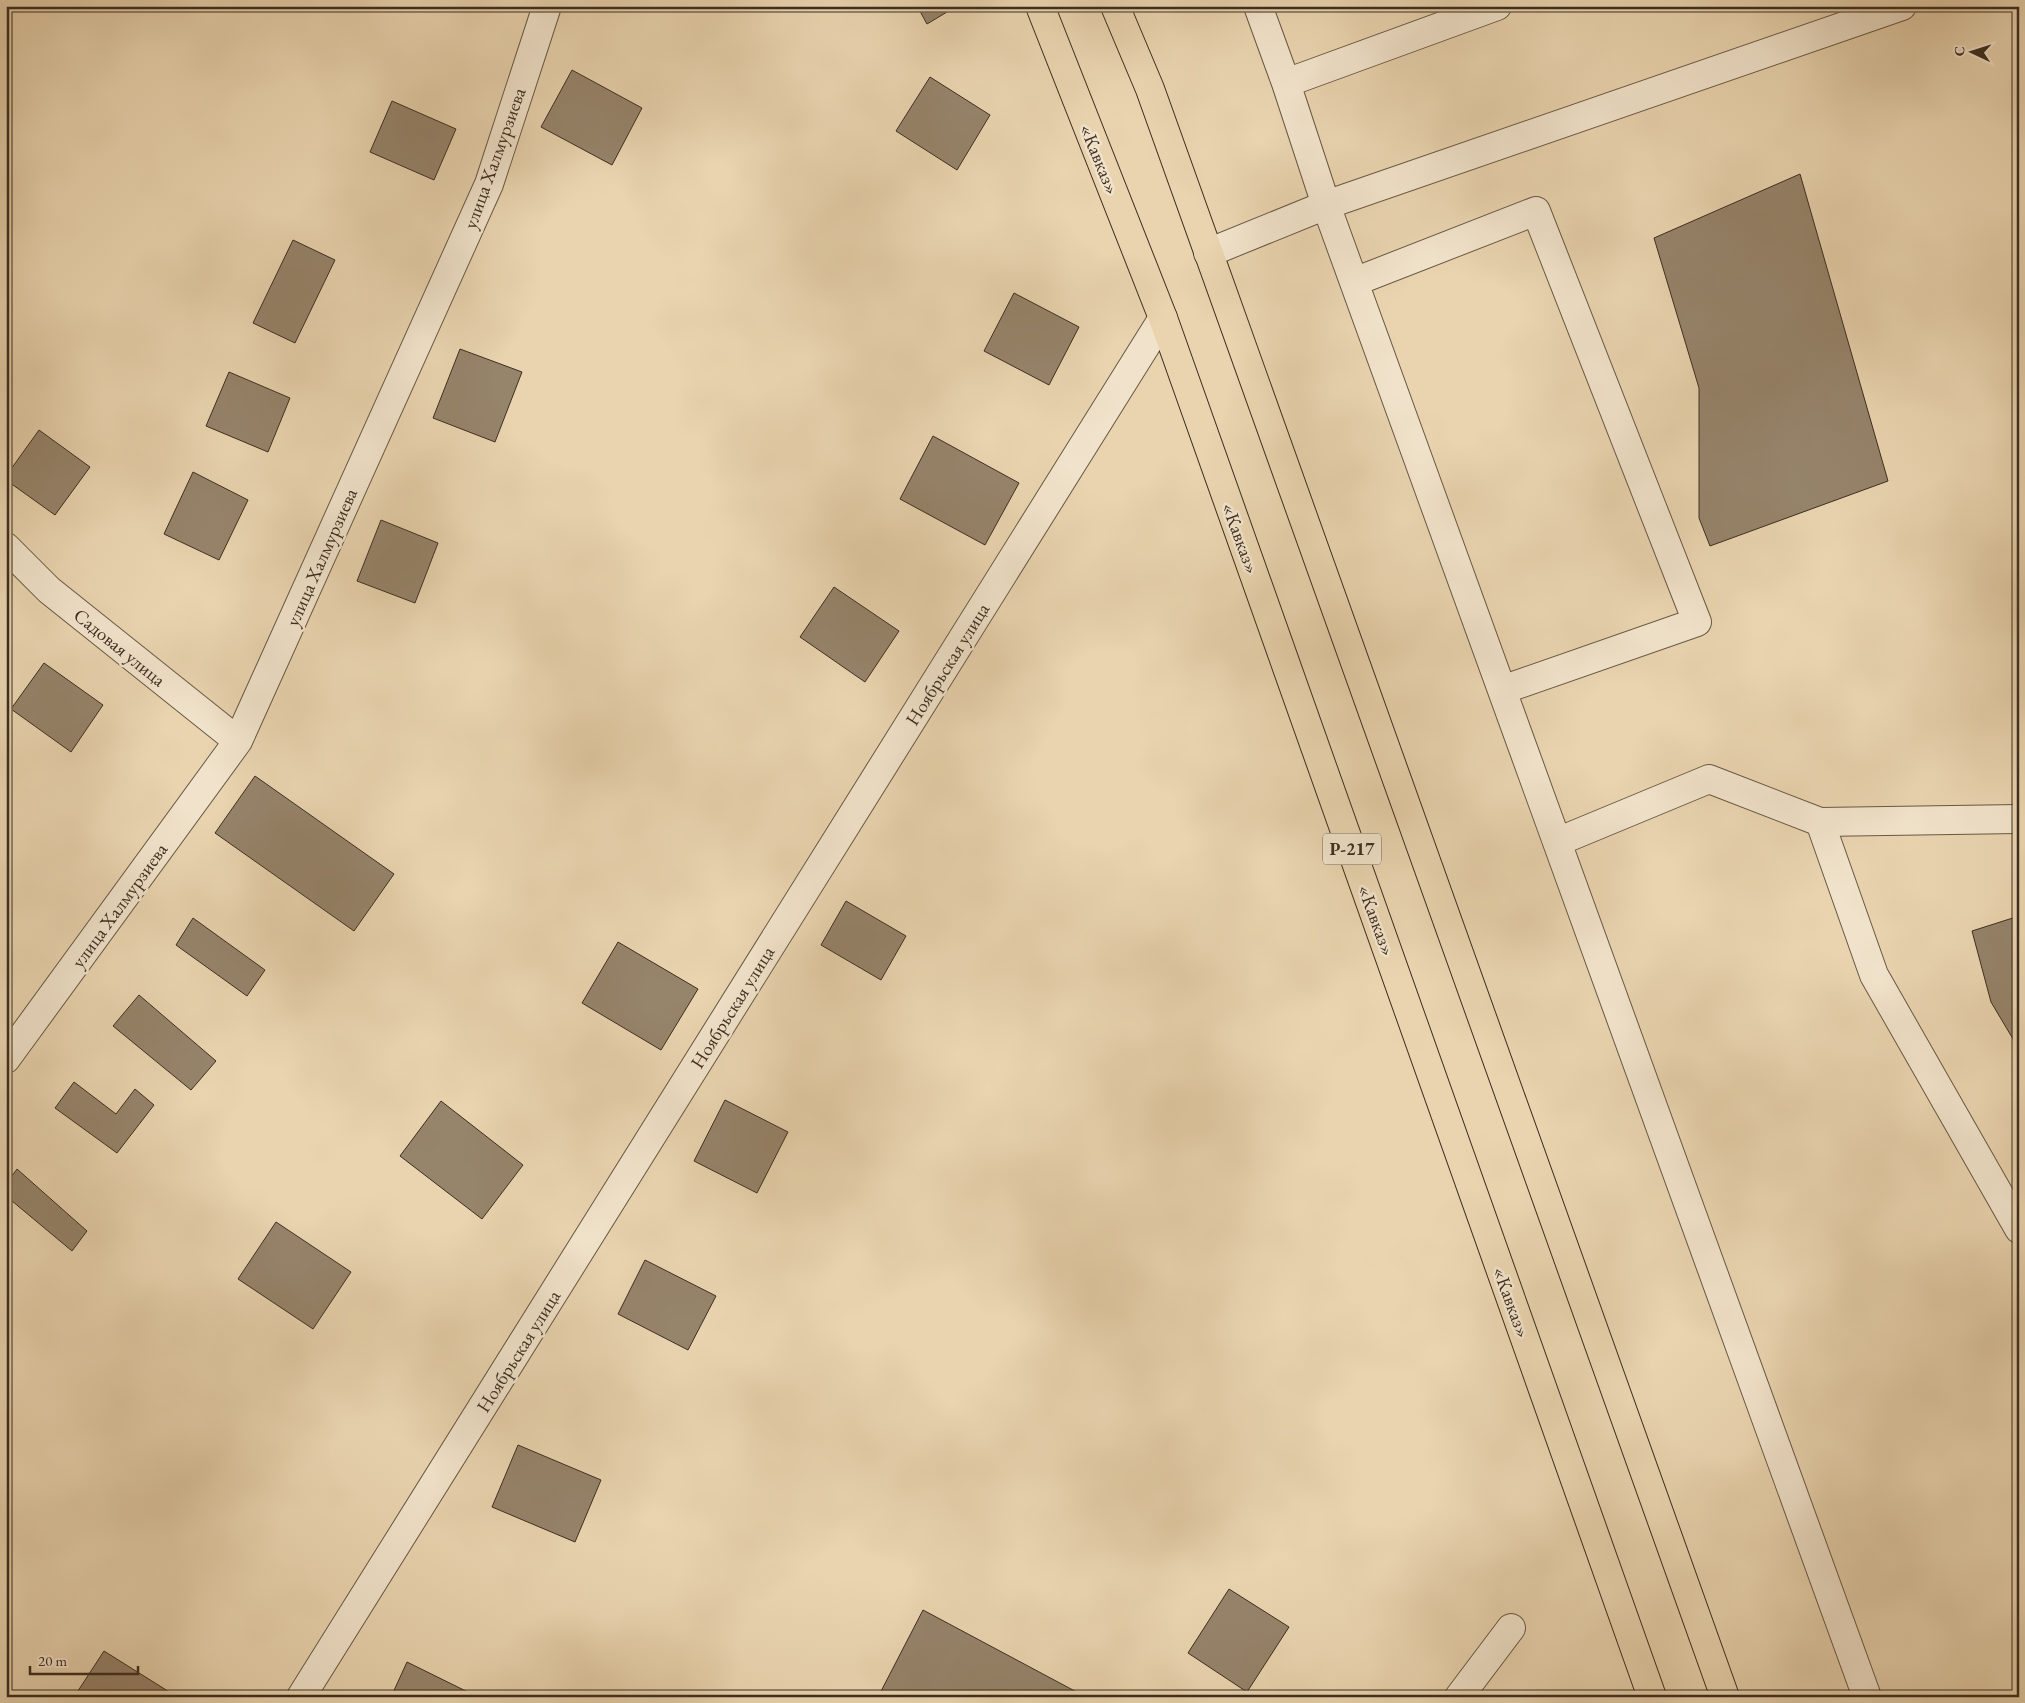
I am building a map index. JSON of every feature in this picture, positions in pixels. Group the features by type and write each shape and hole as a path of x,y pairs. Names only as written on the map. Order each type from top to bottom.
{"highway":[{"name":"«Кавказ»","path":"1040,6 1163,318 1652,1697"},
{"path":"1115,6 1150,89 1725,1697"}],"street":[{"name":"улица Халмурзиева","path":"6,1059 238,741 489,184 547,6"},
{"path":"1258,6 1286,83 1326,205 1867,1697"},
{"path":"1286,83 1497,6"},
{"path":"1208,253 1326,205 1902,6"},
{"path":"1354,282 1536,211 1697,622 1502,690"},
{"name":"Ноябрьская улица","path":"301,1697 1163,318"},
{"name":"Садовая улица","path":"6,547 50,590 238,741"},
{"path":"1557,842 1709,779 1820,822 2019,819"},
{"path":"1820,822 1874,975 2019,1228"},
{"path":"1459,1697 1511,1628"}],"building":[{"path":"917,6 957,6 927,24"},
{"path":"572,70 642,108 612,165 541,127"},
{"path":"930,77 990,115 957,170 896,131"},
{"path":"392,101 456,129 434,180 370,152"},
{"path":"1800,174 1888,481 1710,546 1699,518 1699,388 1654,238"},
{"path":"293,240 335,260 295,343 253,323"},
{"path":"1014,293 1079,327 1049,385 984,351"},
{"path":"460,349 522,372 495,442 433,418"},
{"path":"229,372 290,398 268,452 206,426"},
{"path":"39,430 90,467 55,515 6,480 6,476"},
{"path":"933,436 1019,483 985,545 900,499"},
{"path":"193,472 248,500 219,560 164,534"},
{"path":"381,520 438,543 415,603 357,581"},
{"path":"834,587 899,631 865,682 800,637"},
{"path":"44,663 103,705 71,752 11,709"},
{"path":"255,776 394,874 354,931 215,833"},
{"path":"846,901 906,936 881,980 821,945"},
{"path":"2019,916 2019,1078 2013,1039 1991,1002 1972,931"},
{"path":"193,918 265,970 247,996 176,945"},
{"path":"618,942 698,989 661,1050 582,1003"},
{"path":"139,995 216,1061 191,1090 113,1026"},
{"path":"74,1082 116,1114 135,1089 154,1105 117,1153 55,1108"},
{"path":"725,1100 788,1132 757,1193 694,1161"},
{"path":"441,1101 523,1165 482,1219 400,1156"},
{"path":"17,1169 87,1231 72,1251 6,1196 6,1184"},
{"path":"276,1222 351,1272 313,1329 238,1279"},
{"path":"645,1260 716,1296 688,1350 618,1314"},
{"path":"518,1445 601,1480 575,1542 492,1507"},
{"path":"1229,1589 1289,1627 1247,1692 1188,1653"},
{"path":"923,1610 1086,1697 878,1697"},
{"path":"104,1651 171,1693 169,1697 74,1697"},
{"path":"407,1662 478,1697 391,1697"}]}
